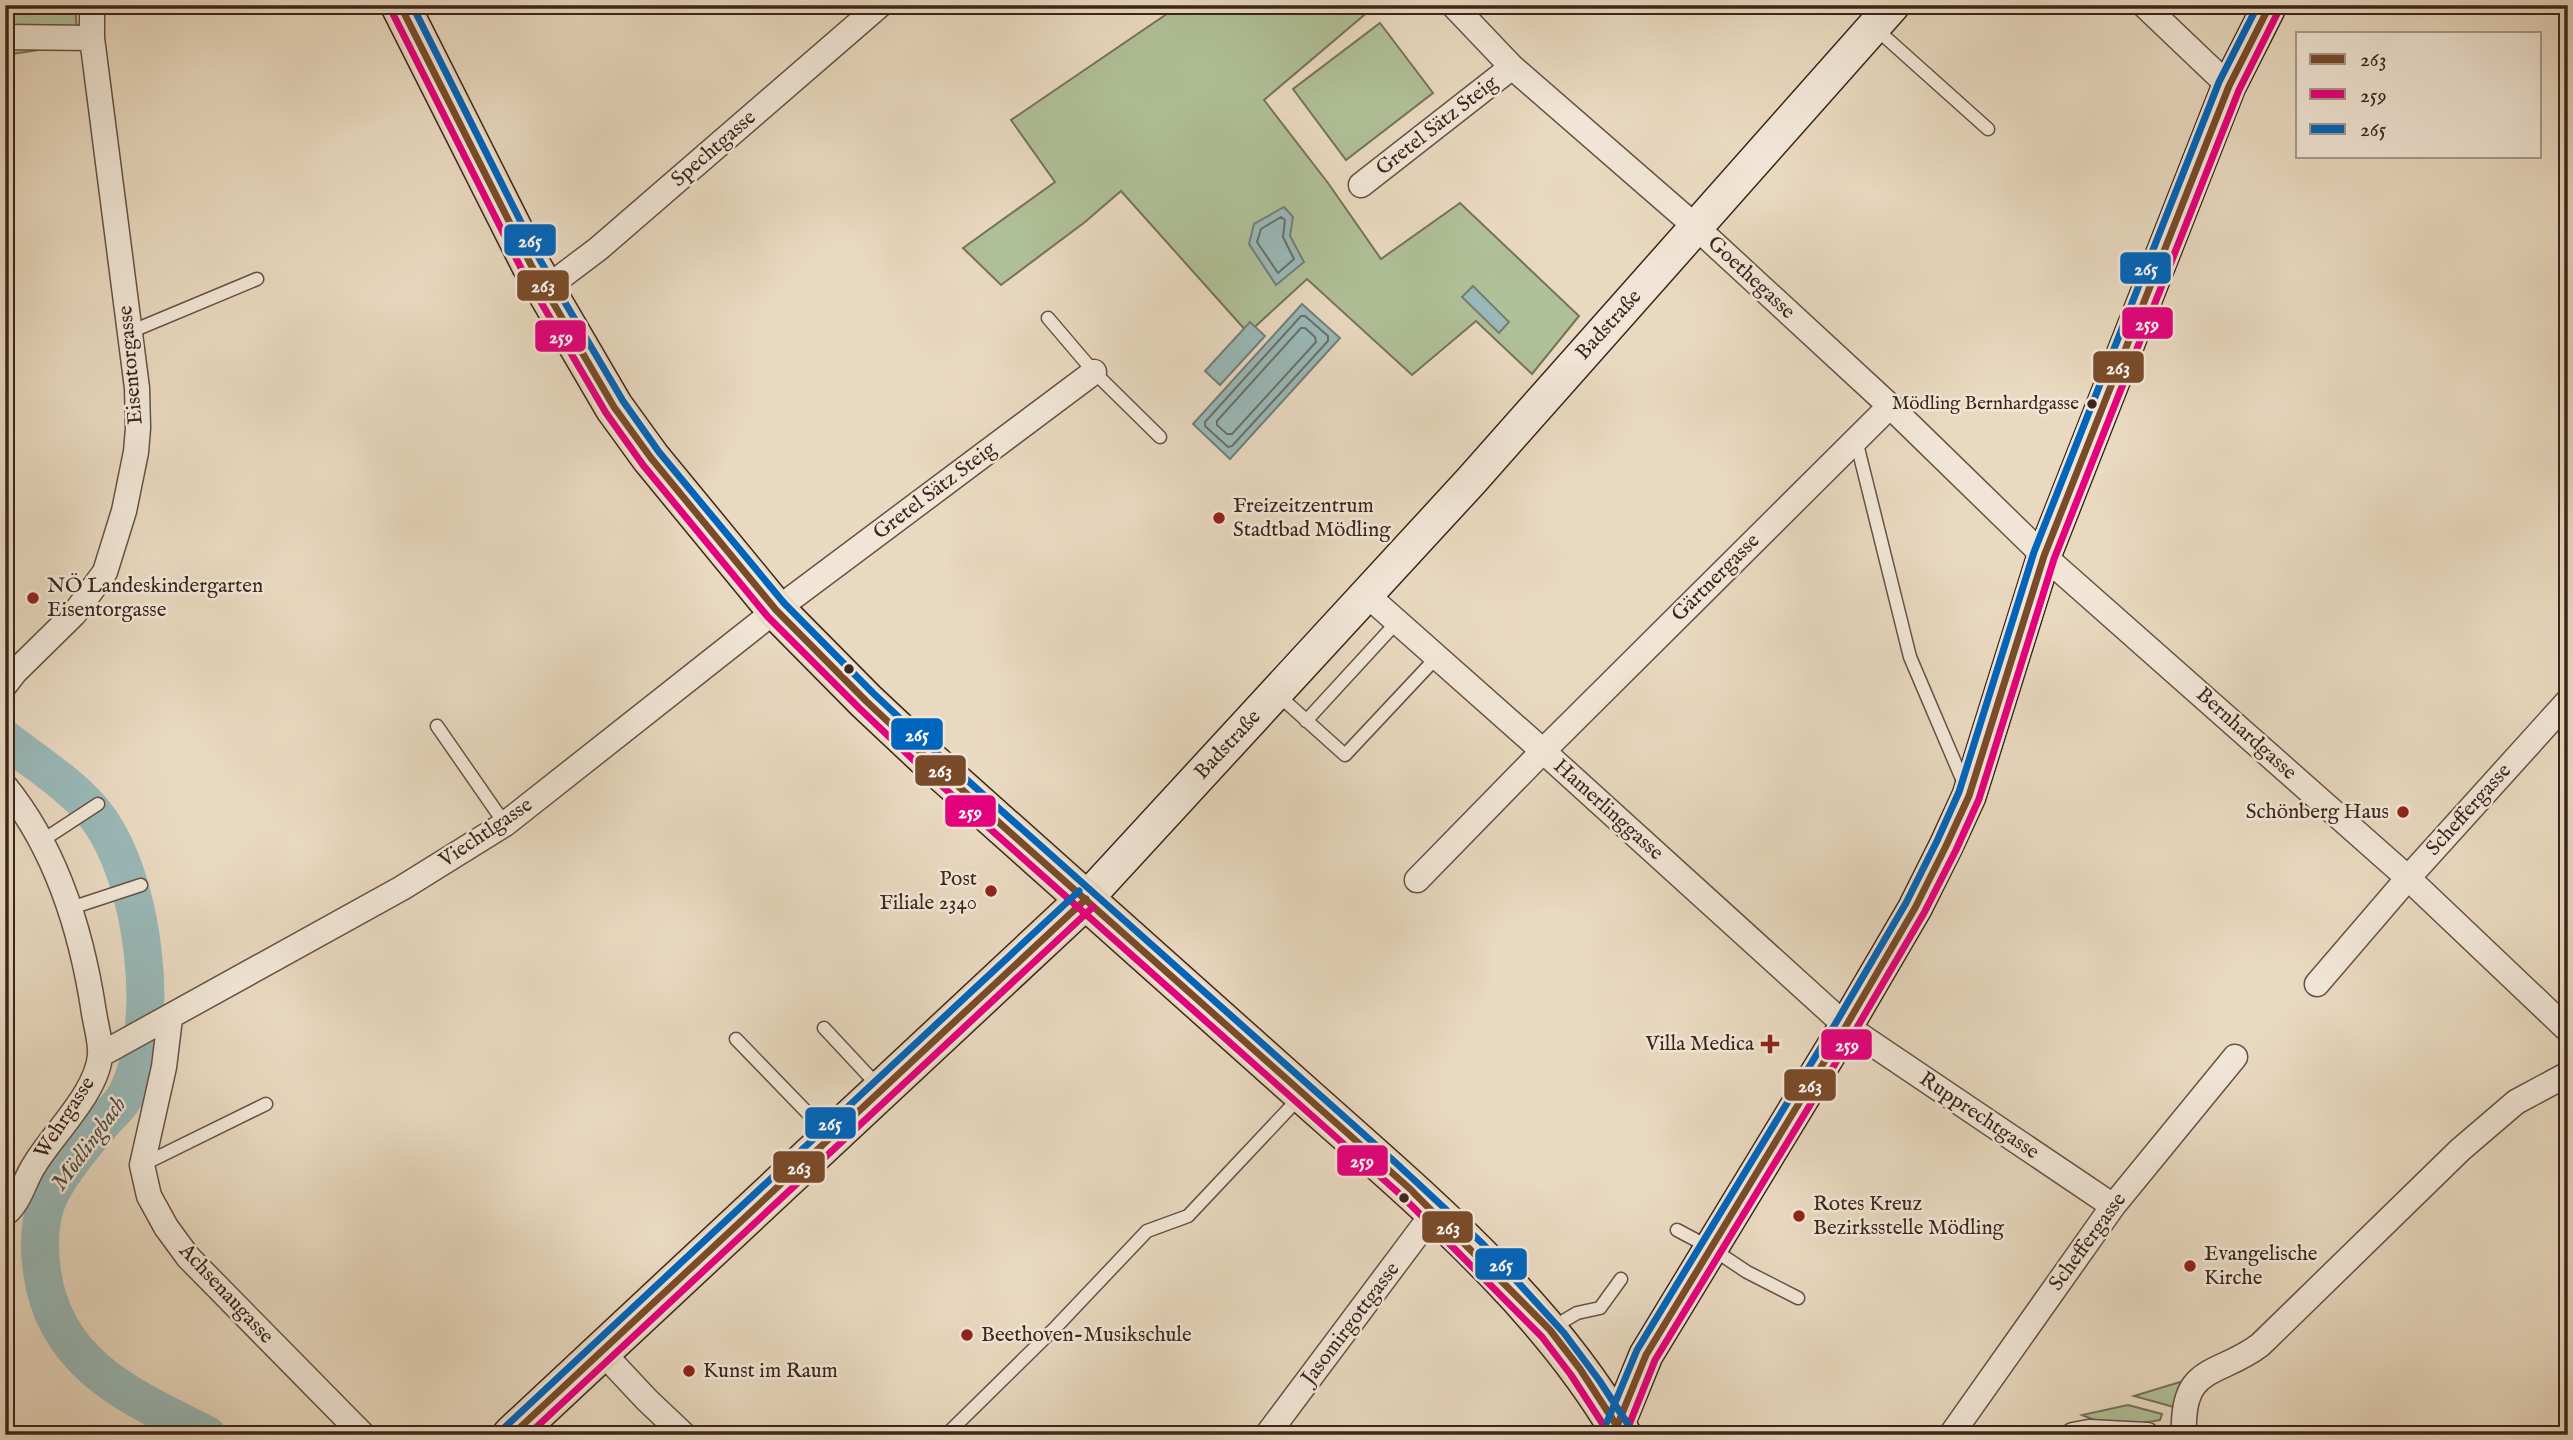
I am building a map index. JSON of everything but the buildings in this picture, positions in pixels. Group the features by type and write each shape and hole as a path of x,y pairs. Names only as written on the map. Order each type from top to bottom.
{"main road":[{"path":"400,5 545,289 614,407 650,458 776,610 913,745 1434,1212 1563,1321 1580,1369 1621,1433"},
{"path":"1621,1433 1646,1355 1915,908 1969,796 2044,556 2229,86 2270,5"},
{"name":"Badstraße","path":"512,1435 1086,899 1367,595 1884,16"}],"street":[{"name":"Eisentorgasse","path":"5,685 74,614 105,572 124,511 136,452 137,388 92,38 92,5"},
{"name":"Spechtgasse","path":"545,289 598,249 880,5"},
{"name":"Goethegasse","path":"1453,5 1512,67 1696,227 1890,406 2044,556"},
{"path":"2144,5 2229,86"},
{"path":"5,37 92,38"},
{"name":"Gretel Sätz Steig","path":"1361,185 1512,67"},
{"name":"Gretel Sätz Steig","path":"776,610 1094,372"},
{"name":"Gärtnergasse","path":"1417,880 1890,406"},
{"name":"Bernhardgasse","path":"2044,556 2408,878 2568,1030"},
{"name":"Hamerlinggasse","path":"1367,595 1846,1026"},
{"name":"Viechtlgasse","path":"100,1055 402,888 505,824 776,610"},
{"name":"Scheffergasse","path":"2317,984 2408,878 2568,701"},
{"path":"5,786 17,801 40,842 71,908 87,966 100,1055"},
{"name":"Achsenaugasse","path":"163,1021 164,1067 142,1166 149,1196 187,1257 363,1435"},
{"name":"Rupprechtgasse","path":"1846,1026 2113,1206"},
{"name":"Wehrgasse","path":"9,1211 34,1165 90,1085 100,1055"},
{"name":"Scheffergasse","path":"1951,1435 2113,1206 2235,1057"},
{"path":"2184,1435 2183,1416 2198,1379 2249,1354 2260,1345 2459,1150 2516,1102 2568,1074"},
{"name":"Jasomirgottgasse","path":"1267,1435 1434,1212"},
{"path":"602,1352 684,1435"},
{"path":"2073,1435 2089,1432 2147,1435"}],"lane":[{"path":"1884,16 1988,129"},
{"path":"130,332 257,279"},
{"path":"1048,318 1094,372 1160,437"},
{"path":"1856,438 1910,657 1969,796"},
{"path":"1306,721 1397,622"},
{"path":"1277,693 1345,755 1436,658"},
{"path":"437,726 505,824"},
{"path":"40,842 98,804"},
{"path":"71,908 141,885"},
{"path":"824,1028 882,1091"},
{"path":"736,1039 831,1138"},
{"path":"946,1435 1056,1327 1147,1231 1188,1216 1303,1093"},
{"path":"142,1166 266,1104"},
{"path":"1677,1230 1747,1272 1798,1298"},
{"path":"1563,1321 1600,1308 1621,1279"}],"green space":[{"path":"5,5 75,5 78,44 5,55"},
{"path":"1180,5 1376,5 1264,100 1328,183 1381,259 1460,203 1579,316 1532,374 1476,321 1412,375 1307,279 1248,333 1121,191 1085,222 1001,285 963,248 1055,182 1011,120"},
{"path":"1380,23 1433,93 1346,160 1293,89"},
{"path":"2193,1378 2181,1409 2134,1396"},
{"path":"2128,1405 2162,1414 2160,1420 2121,1424 2101,1422 2082,1415"}],"water":[{"path":"1284,207 1293,217 1290,236 1304,262 1276,285 1249,244 1254,224"},
{"path":"1473,286 1509,322 1499,333 1462,297"},
{"path":"1302,304 1340,338 1230,459 1193,424"},
{"path":"1250,322 1265,336 1220,385 1205,371"}],"waterway":[{"name":"Mödlingbach","path":"5,739 67,786 98,818 114,845 127,878 137,914 143,953 144,1029 138,1064 127,1093 63,1172 46,1204 40,1255 50,1304 63,1331 80,1354 101,1374 151,1407 207,1435"}],"transit line":[{"name":"263","path":"400,5 531,265 614,407 651,458 776,610 931,762 1409,1188 1550,1330 1580,1369 1617,1426"},
{"name":"265","path":"412,5 540,260 623,401 659,452 784,603 938,754 1483,1244 1564,1333 1631,1429"},
{"name":"265","path":"1607,1422 1637,1350 1837,1021 1906,903 1937,841 1959,792 2034,552 2219,82 2258,5"},
{"name":"263","path":"1617,1426 1646,1355 1915,908 1969,796 2044,556 2229,86 2270,5"},
{"name":"259","path":"391,10 522,270 606,413 643,465 768,617 924,770 1402,1196 1542,1337 1571,1375 1608,1432"},
{"name":"259","path":"1627,1430 1655,1360 1855,1031 1924,913 1956,850 1979,799 2054,559 2239,90 2279,10"},
{"name":"265","path":"505,1427 1079,891"},
{"name":"263","path":"512,1435 1086,899"},
{"name":"259","path":"528,1435 1093,907"}],"place":[{"name":"Mödling Bernhardgasse","path":"2092,404"},
{"name":"Freizeitzentrum Stadtbad Mödling","path":"1219,518"},
{"name":"NÖ Landeskindergarten Eisentorgasse","path":"33,598"},
{"name":"Schönberg Haus","path":"2403,812"},
{"name":"Post Filiale 2340","path":"991,891"},
{"name":"Villa Medica","path":"1770,1044"},
{"name":"Rotes Kreuz Bezirksstelle Mödling","path":"1799,1216"},
{"name":"Evangelische Kirche","path":"2190,1266"},
{"name":"Beethoven-Musikschule","path":"967,1335"},
{"name":"Kunst im Raum","path":"689,1371"}]}
